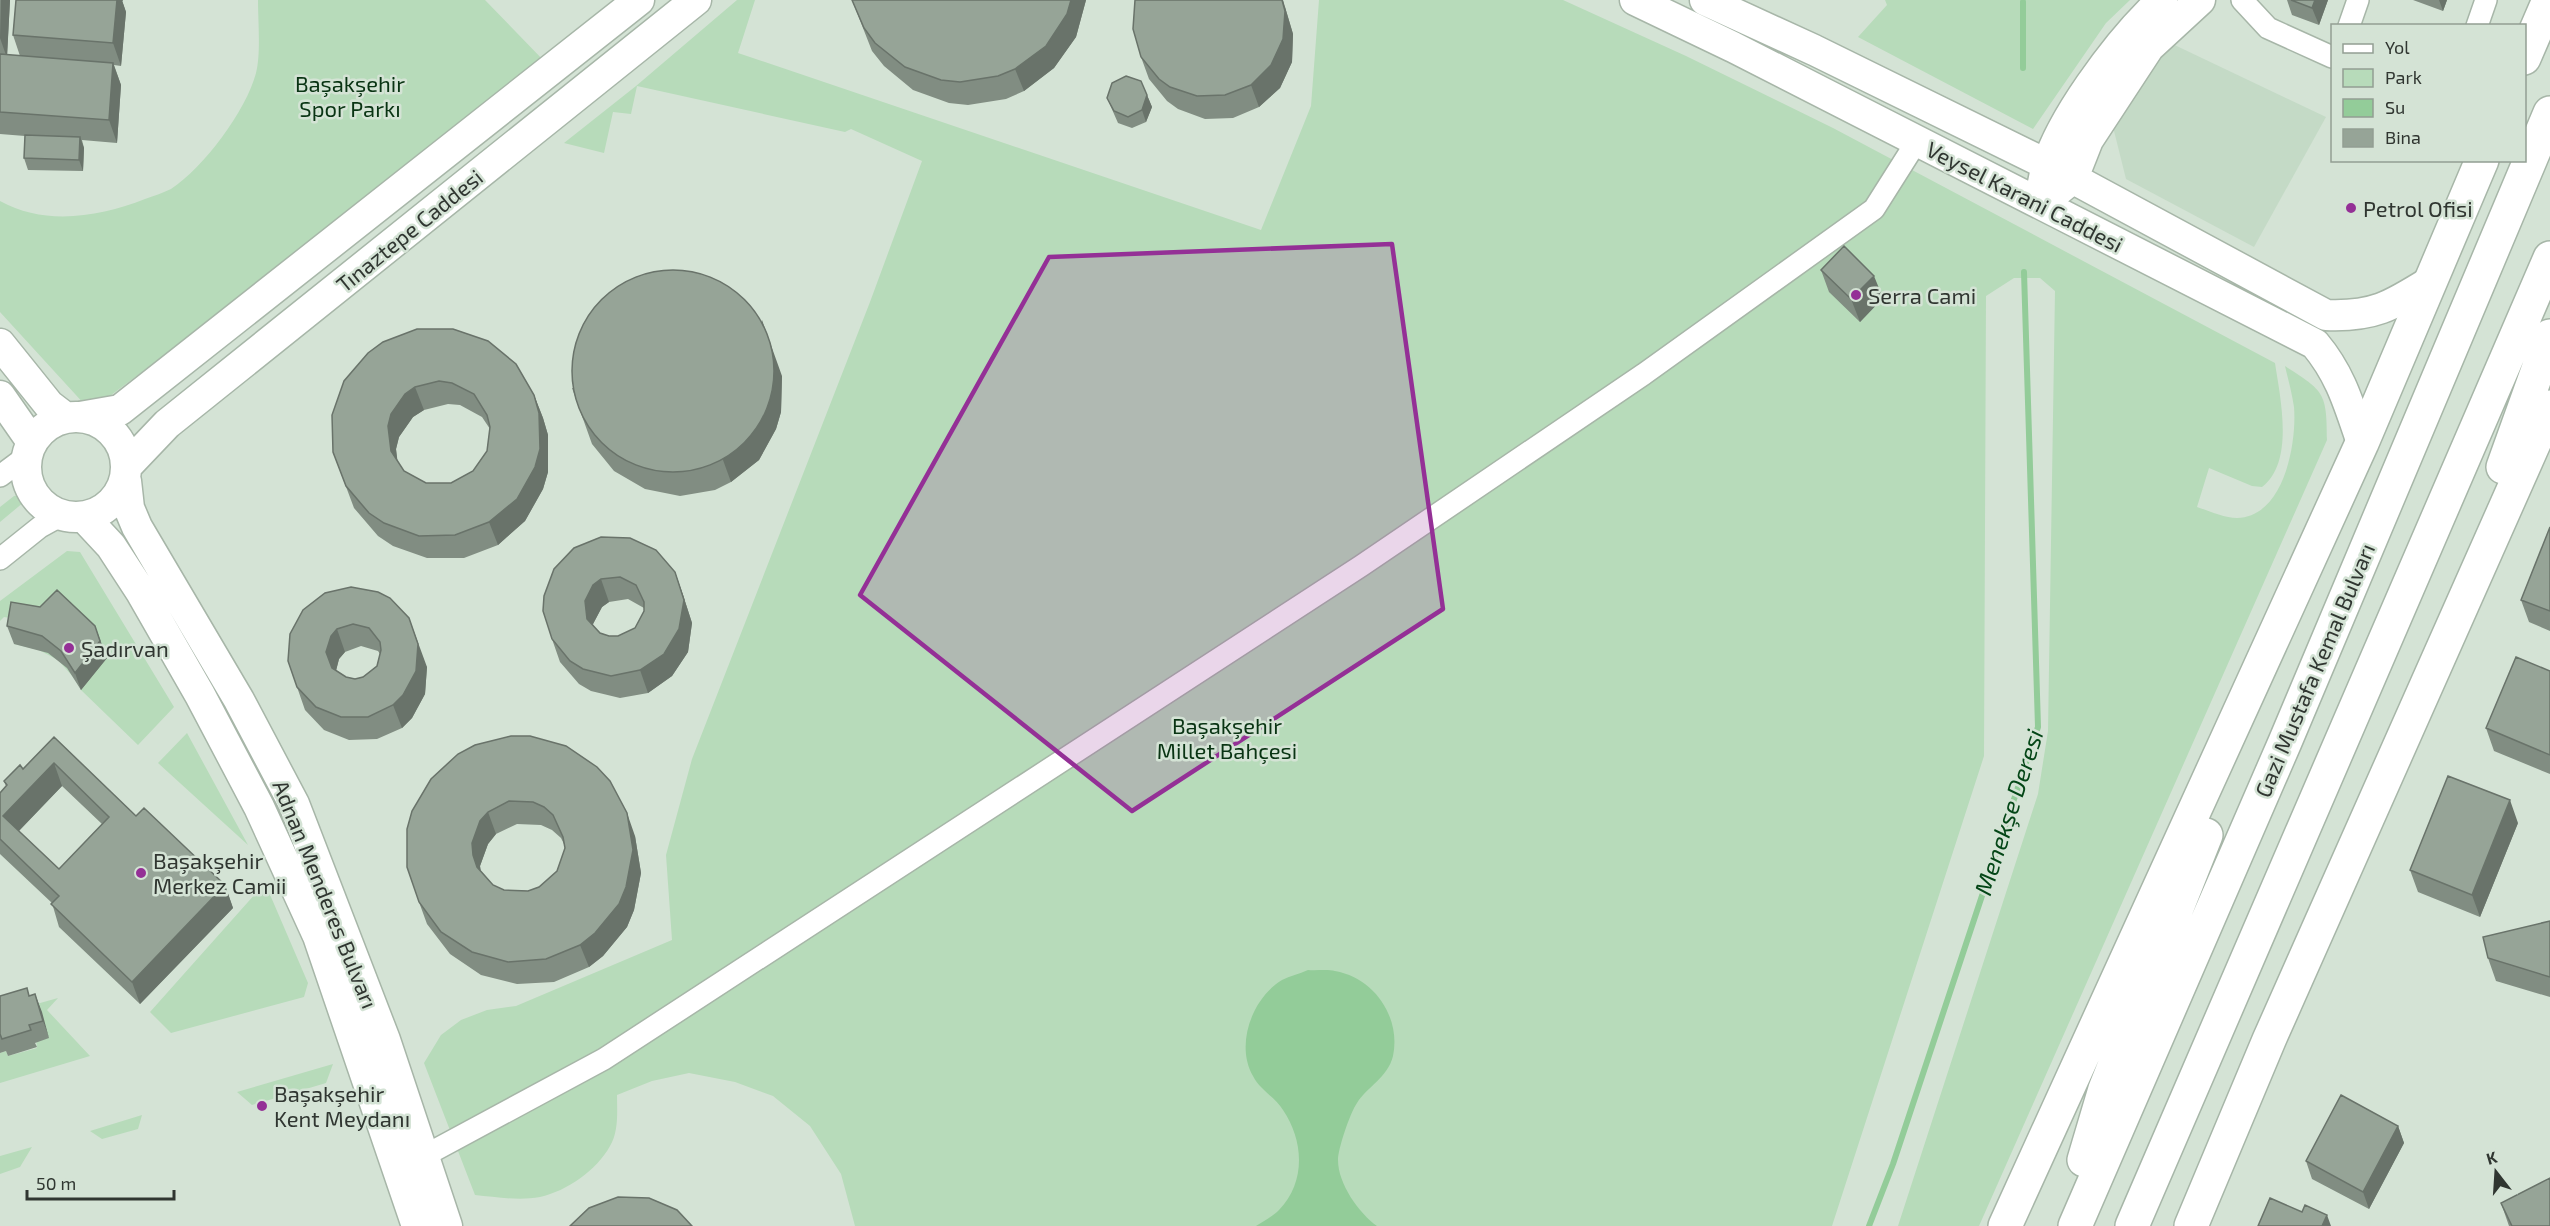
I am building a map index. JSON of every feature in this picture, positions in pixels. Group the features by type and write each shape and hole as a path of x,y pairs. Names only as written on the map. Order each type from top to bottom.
{"highway":[{"path":"2526,53 2549,0"},
{"name":"Gazi Mustafa Kemal Bulvarı","path":"2075,1226 2285,742 2550,113"},
{"path":"2006,1226 2362,442 2481,162"},
{"path":"2132,1226 2550,258"},
{"path":"2442,647 2550,336"},
{"path":"2191,1226 2269,1040 2550,407"},
{"path":"2064,1226 2105,1089 2362,442"}],"street":[{"name":"Tınaztepe Caddesi","path":"73,417 120,410 639,0"},
{"name":"Tınaztepe Caddesi","path":"126,474 167,424 696,0"},
{"name":"Veysel Karani Caddesi","path":"1635,0 2315,344 2332,365 2347,397 2362,442"},
{"name":"Veysel Karani Caddesi","path":"1705,0 1814,50 2046,164 2326,315 2356,316 2388,307 2431,281"},
{"path":"2040,204 2046,164 2079,104 2122,42 2162,0"},
{"path":"2040,204 2073,178 2088,140 2149,47 2200,0"},
{"path":"2242,0 2268,28 2331,57"},
{"path":"2350,24 2358,0"},
{"path":"2478,24 2486,0"},
{"path":"424,1156 623,1047 1361,566 1644,374 1874,209 1917,141"},
{"path":"0,344 49,405 73,417 95,420 113,433 124,452 126,474 118,496 107,507 72,516 40,528 0,560"},
{"path":"0,396 29,449 26,471 29,486 37,499 72,516"},
{"path":"0,476 29,449 41,431 73,417"},
{"name":"Adnan Menderes Bulvarı","path":"126,474 129,508 137,527 239,700 294,804 385,1040 447,1226"},
{"name":"Adnan Menderes Bulvarı","path":"72,516 111,546 141,592 200,695 259,807 318,936 417,1226"}],"highlighted area":[{"path":"1392,244 1443,609 1132,811 860,595 1049,257"}],"shaded area":[{"path":"2162,39 2326,117 2254,247 2126,179 2112,123"}],"green space":[{"name":"Başakşehir Spor Parkı","path":"258,0 485,0 547,64 507,99 95,407 86,406 0,312 0,201 35,214 72,216 91,214 161,193 184,179 210,153 222,137 251,88 258,57"},
{"name":"Başakşehir Millet Bahçesi","path":"737,0 755,0 738,53 1261,230 1311,106 1319,0 1563,0 1686,56 1833,128 2275,363 2283,428 2279,462 2272,476 2262,487 2252,486 2209,468 2197,507 2222,516 2237,518 2253,514 2266,505 2284,476 2293,439 2294,407 2285,366 2308,381 2321,394 2324,402 2327,440 1979,1226 1898,1226 2038,794 2048,731 2055,291 2040,278 2014,278 1986,296 1984,756 1832,1226 855,1226 841,1174 810,1126 773,1096 735,1082 689,1073 652,1081 617,1095 616,1127 610,1146 589,1171 571,1185 540,1197 524,1199 475,1195 424,1063 441,1035 461,1020 487,1010 516,1006 672,940 666,855 692,759 870,302 922,161 851,129 845,132 637,86 631,114 613,112 604,153 564,143 636,86"},
{"path":"1885,0 2130,0 2106,23 2033,129 1858,37 1887,5"},
{"path":"21,495 24,502 0,522 0,507 14,496"},
{"path":"67,551 80,552 174,707 138,745 81,690 58,660 39,650 14,644 17,619 4,617 0,621 0,601"},
{"path":"187,733 248,845 158,763"},
{"path":"265,883 308,983 304,997 171,1033 150,1012"},
{"path":"58,998 47,1010 90,1056 0,1083 0,1053 6,1051 8,1056 37,1048 33,1005"},
{"path":"333,1064 326,1083 252,1105 237,1092"},
{"path":"142,1115 138,1129 102,1139 90,1131"},
{"path":"32,1147 20,1167 0,1174 0,1156"}],"water":[{"path":"1308,970 1335,971 1362,982 1382,1002 1393,1028 1393,1056 1387,1070 1361,1097 1354,1108 1342,1140 1338,1160 1342,1179 1351,1197 1363,1214 1377,1226 1256,1226 1277,1212 1288,1199 1298,1174 1299,1161 1295,1135 1290,1122 1280,1105 1253,1076 1248,1064 1246,1037 1255,1010 1271,988 1282,980"}],"building":[{"path":"16,0 117,0 113,43 13,35"},
{"path":"852,0 1071,0 1067,14 1046,46 1015,69 998,76 960,82 941,80 905,67 875,43 864,28"},
{"path":"1135,0 1282,0 1285,11 1283,39 1271,65 1251,85 1225,95 1197,96 1170,87 1159,79 1141,57 1133,29"},
{"path":"2291,0 2315,0 2312,8"},
{"path":"0,54 113,63 109,120 0,112"},
{"path":"1126,76 1141,81 1147,95 1142,110 1128,117 1114,111 1107,98 1112,83"},
{"path":"25,135 80,137 79,160 24,158"},
{"path":"1844,246 1874,276 1851,299 1821,270"},
{"path":"663,270 683,270 702,274 721,282 745,299 766,332 772,351 774,371 772,391 766,410 745,443 721,460 702,468 683,472 663,472 644,468 625,460 601,443 584,419 576,400 572,381 572,361 576,342 584,323 601,299 625,282 644,274"},
{"path":"417,329 453,329 488,341 516,364 534,395 539,413 540,449 535,467 517,499 489,522 455,535 419,536 384,523 369,513 346,486 333,452 332,415 344,381 368,353 383,342","holes":["439,381 452,383 474,394 487,415 490,427 487,451 473,471 451,483 426,483 404,471 391,451 388,426 391,414 405,394 415,387"]},
{"path":"2550,527 2550,611 2521,600"},
{"path":"601,537 630,538 656,550 675,572 684,600 679,629 664,654 640,670 611,676 583,669 570,661 552,639 543,611 544,596 554,569 574,548","holes":["620,577 636,585 644,602 644,611 635,628 618,636 600,633 587,619 585,601 593,585 601,579"]},
{"path":"351,587 378,592 390,598 409,618 418,644 416,671 403,695 393,705 368,717 341,717 316,707 297,687 288,661 290,634 303,610 325,593","holes":["353,624 369,628 380,642 381,650 377,666 363,677 355,679 346,677 332,668 326,652 331,636 337,629"]},
{"path":"57,590 95,626 100,641 75,673 61,651 42,636 7,626 11,602 40,607"},
{"path":"2516,657 2550,671 2550,755 2486,728"},
{"path":"511,736 530,736 566,746 597,767 610,781 627,813 633,850 626,887 619,904 595,933 580,945 546,959 508,962 472,952 441,932 419,902 407,867 407,829 412,811 431,779 458,754 475,745","holes":["509,801 533,802 544,807 553,815 563,837 565,848 557,871 539,887 528,891 504,890 493,885 477,867 472,843 480,821 488,812"]},
{"name":"Başakşehir Merkez Camii","path":"54,737 136,816 144,808 225,885 132,982 51,904 59,896 0,839 0,793 7,785 4,781 20,765 23,769","holes":["54,763 109,817 59,869 3,816"]},
{"path":"2448,776 2510,800 2472,895 2410,870"},
{"path":"2550,921 2550,977 2488,958 2483,937"},
{"path":"27,988 29,996 35,994 43,1021 29,1025 31,1030 2,1039 0,996"},
{"path":"2341,1095 2398,1126 2363,1192 2306,1161"},
{"path":"2550,1178 2550,1226 2512,1226 2501,1203"},
{"path":"618,1197 649,1198 677,1210 692,1226 570,1226 589,1208"},
{"path":"2270,1198 2302,1212 2305,1205 2327,1215 2322,1226 2258,1226"}],"waterway":[{"name":"Menekşe Deresi","path":"2023,2 2023,68"},
{"name":"Menekşe Deresi","path":"1869,1226 1893,1164 2038,727 2024,272"}],"place":[{"name":"Petrol Ofisi","path":"2351,208"},
{"name":"Serra Cami","path":"1856,295"},
{"name":"Şadırvan","path":"69,648"},
{"name":"Başakşehir Merkez Camii","path":"141,873"},
{"name":"Başakşehir Kent Meydanı","path":"262,1106"}]}
